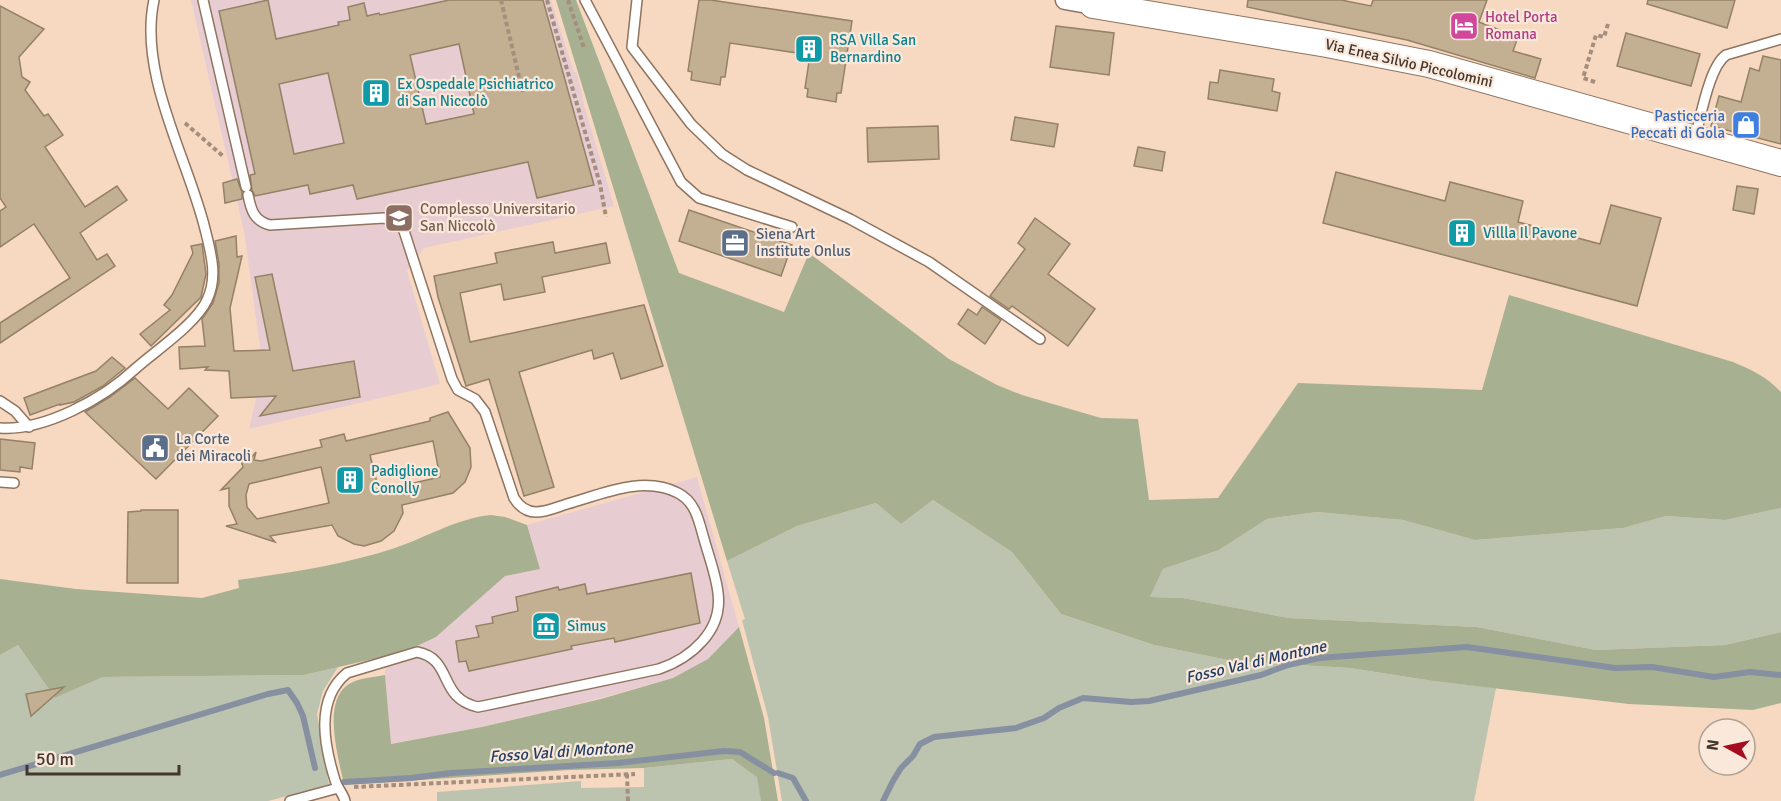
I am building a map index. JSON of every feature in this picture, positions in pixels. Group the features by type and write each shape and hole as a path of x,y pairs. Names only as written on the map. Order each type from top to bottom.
{"main road":[{"name":"Via Enea Silvio Piccolomini","path":"1093,2 1429,64 1781,163"}],"street":[{"name":"Via Enea Silvio Piccolomini","path":"1065,0 1093,2"}],"lane":[{"path":"0,428 29,427 85,404 113,387 190,322 207,301 213,277 208,241 201,212 165,107 153,49 151,24 154,0"},
{"path":"203,0 254,215 260,221 270,225 384,218 399,223 404,231 452,379 458,390 475,399 485,412 514,498 522,508 536,512 548,510 636,486 657,486 680,494 689,500 699,521 718,592 717,613 711,630 704,640 675,664 647,672 478,707 464,702 453,692 438,661 427,654 417,652 347,673 339,681 329,698 325,712 332,769 345,801"},
{"path":"585,0 681,182 690,192 699,198 792,226"},
{"path":"638,0 632,47 691,124 722,154 747,170 849,219 929,262 1040,339"},
{"path":"1695,140 1710,83 1720,59 1726,55 1781,39"},
{"path":"0,401 15,411 29,427"},
{"path":"0,482 14,483"},
{"path":"290,801 338,788"}],"path":[{"path":"501,0 523,94"},
{"path":"547,0 600,184 606,217"},
{"path":"568,0 584,48"},
{"path":"1595,82 1583,78 1596,35 1604,37 1608,24"},
{"path":"165,107 243,173"},
{"path":"627,774 628,801"},
{"path":"338,788 634,774"}],"shaded area":[{"name":"Complesso Universitario San Niccolò","path":"191,0 551,0 574,72 576,72 614,206 424,248 407,271 440,384 249,429 263,368 244,231"},
{"path":"697,477 739,627 708,659 673,678 594,700 482,727 390,744 385,675 386,656 436,637 505,576 540,569 527,525"}],"green space":[{"path":"556,0 576,0 679,273 784,312 809,253 949,359 997,385 1022,395 1101,418 1138,419 1149,500 1218,498 1298,383 1482,390 1509,295 1733,362 1759,374 1781,392 1781,508 1725,520 1666,516 1623,528 1475,540 1403,520 1317,512 1267,519 1219,550 1163,569 1150,597 1183,598 1289,618 1477,627 1596,650 1725,645 1781,632 1781,703 1753,710 1629,704 1433,681 1350,668 1233,661 1154,645 1061,614 1012,552 933,500 901,524 876,503 797,526 727,561"},
{"path":"933,500 1012,552 1061,614 1154,645 1233,661 1350,668 1496,688 1474,801 782,801 768,717 742,620 745,619 727,561 797,526 876,503 901,524"},
{"path":"1781,508 1781,632 1725,645 1596,650 1477,627 1289,618 1183,598 1150,597 1163,569 1219,550 1267,519 1317,512 1403,520 1475,540 1623,528 1666,516 1725,520"},
{"path":"491,515 505,517 527,525 540,569 505,576 436,637 386,656 304,675 103,677 55,698 18,645 0,655 0,579 76,589 202,598 239,588 238,580 356,559 395,548 467,520"},
{"path":"739,627 764,718 778,801 761,801 757,777 732,759 644,768 569,770 344,785 336,746 334,717 336,703 341,692 353,682 385,675 391,744 482,727 601,699 673,678 708,659"},
{"path":"18,645 55,698 103,677 304,675 338,667 323,691 317,714 329,785 268,801 0,801 0,655"},
{"path":"732,759 758,777 761,801 437,801 437,792 581,781 581,788 644,787 644,768"}],"building":[{"name":"Ex Ospedale Psichiatrico di San Niccolò","path":"268,0 276,39 339,25 338,22 350,20 348,7 364,3 367,16 449,0 543,0 594,185 537,198 528,162 357,199 353,185 310,194 308,185 255,196 250,175 255,174 219,11","holes":["459,44 474,114 426,124 410,55","328,73 344,143 294,154 279,84"]},
{"name":"RSA Villa San Bernardino","path":"699,0 852,21 841,93 837,93 836,102 807,97 808,89 805,88 810,55 730,43 725,77 721,77 720,85 691,80 692,72 688,71"},
{"path":"1248,0 1341,0 1371,6 1373,0 1487,0 1479,22 1518,37 1513,51 1541,59 1535,78 1407,40 1247,7"},
{"path":"1648,0 1735,0 1727,28 1647,4"},
{"path":"0,6 44,29 19,57 22,77 30,82 25,90 44,116 48,114 63,135 45,147 85,207 117,186 127,200 80,233 97,260 107,254 115,266 0,343 0,323 70,278 34,224 0,247 0,211 6,207 0,198"},
{"path":"1056,26 1114,33 1109,75 1050,67"},
{"path":"1626,33 1700,54 1691,86 1617,66"},
{"path":"1763,56 1781,60 1781,144 1711,126 1719,96 1741,102 1750,68 1759,71"},
{"path":"1220,70 1274,79 1272,91 1280,93 1277,111 1208,99 1210,82 1218,83"},
{"path":"1015,117 1058,124 1054,147 1011,140"},
{"path":"938,126 939,159 868,162 867,128"},
{"path":"1138,147 1165,152 1162,171 1134,166"},
{"name":"Villla Il Pavone","path":"1336,172 1445,201 1450,182 1523,201 1518,222 1600,244 1611,205 1661,218 1637,306 1323,223"},
{"path":"237,179 242,199 225,203 223,183"},
{"path":"1737,186 1758,189 1754,214 1733,210"},
{"name":"Siena Art Institute Onlus","path":"689,210 792,245 781,276 679,241"},
{"path":"1035,218 1070,244 1048,274 1095,309 1068,346 1012,306 1009,309 990,296 1025,249 1018,243"},
{"path":"236,236 237,257 242,256 230,308 234,351 270,350 255,277 272,274 293,371 354,361 360,397 260,416 276,396 231,398 229,371 205,370 208,367 180,369 179,347 205,346 202,319 213,303 219,283 219,264 215,241"},
{"path":"553,242 555,253 606,243 610,263 542,277 545,292 504,300 501,284 460,293 470,342 644,305 663,366 621,379 613,353 594,359 592,350 519,372 554,487 524,496 489,379 466,386 438,297 434,276 497,263 495,253"},
{"path":"202,244 206,274 201,297 151,346 140,334 170,310 164,305 172,295 193,253 191,246"},
{"path":"982,307 1001,320 985,344 958,324 968,309 977,315"},
{"path":"112,357 125,368 103,386 74,402 60,404 30,415 24,398 96,371"},
{"name":"La Corte dei Miracoli","path":"135,378 168,409 189,388 218,416 156,479 85,412"},
{"name":"Padiglione Conolly","path":"448,412 470,448 471,467 465,482 453,493 402,505 403,513 394,531 381,541 364,546 354,544 338,536 332,525 270,536 275,542 226,526 237,524 229,506 229,488 221,490 243,467 240,458 250,459 256,452 254,460 261,461 322,447 320,440 344,434 346,441 430,421 430,418","holes":["433,441 440,477 379,491 370,455","321,467 329,503 257,519 247,507 246,495 249,484"]},
{"path":"0,439 35,443 32,469 20,467 20,472 0,470"},
{"path":"178,510 178,583 127,583 128,512"},
{"path":"691,573 700,623 615,642 614,638 571,646 572,649 469,671 466,661 459,662 456,641 479,637 476,626 493,623 492,617 518,611 516,597 558,587 559,590 585,584 587,594"},
{"path":"64,687 31,716 26,694"}],"waterway":[{"name":"Fosso Val di Montone","path":"883,801 901,768 913,756 920,744 934,737 1016,728 1044,718 1059,708 1083,698 1131,702 1149,701 1261,675 1288,665 1319,658 1467,647 1615,668 1652,667 1714,677 1750,672 1781,675"},
{"name":"Fosso Val di Montone","path":"0,775 268,694 288,690 303,716 315,768"},
{"name":"Fosso Val di Montone","path":"344,782 618,763 724,751 740,752 774,773"},
{"name":"Fosso Val di Montone","path":"778,773 793,778 806,801"}],"place":[{"name":"Hotel Porta Romana","path":"1464,26"},
{"name":"RSA Villa San Bernardino","path":"809,49"},
{"name":"Ex Ospedale Psichiatrico di San Niccolò","path":"376,93"},
{"name":"Pasticceria Peccati di Gola","path":"1746,125"},
{"name":"Complesso Universitario San Niccolò","path":"399,218"},
{"name":"Villla Il Pavone","path":"1462,233"},
{"name":"Siena Art Institute Onlus","path":"735,243"},
{"name":"La Corte dei Miracoli","path":"155,448"},
{"name":"Padiglione Conolly","path":"350,480"},
{"name":"Simus","path":"546,626"}]}
